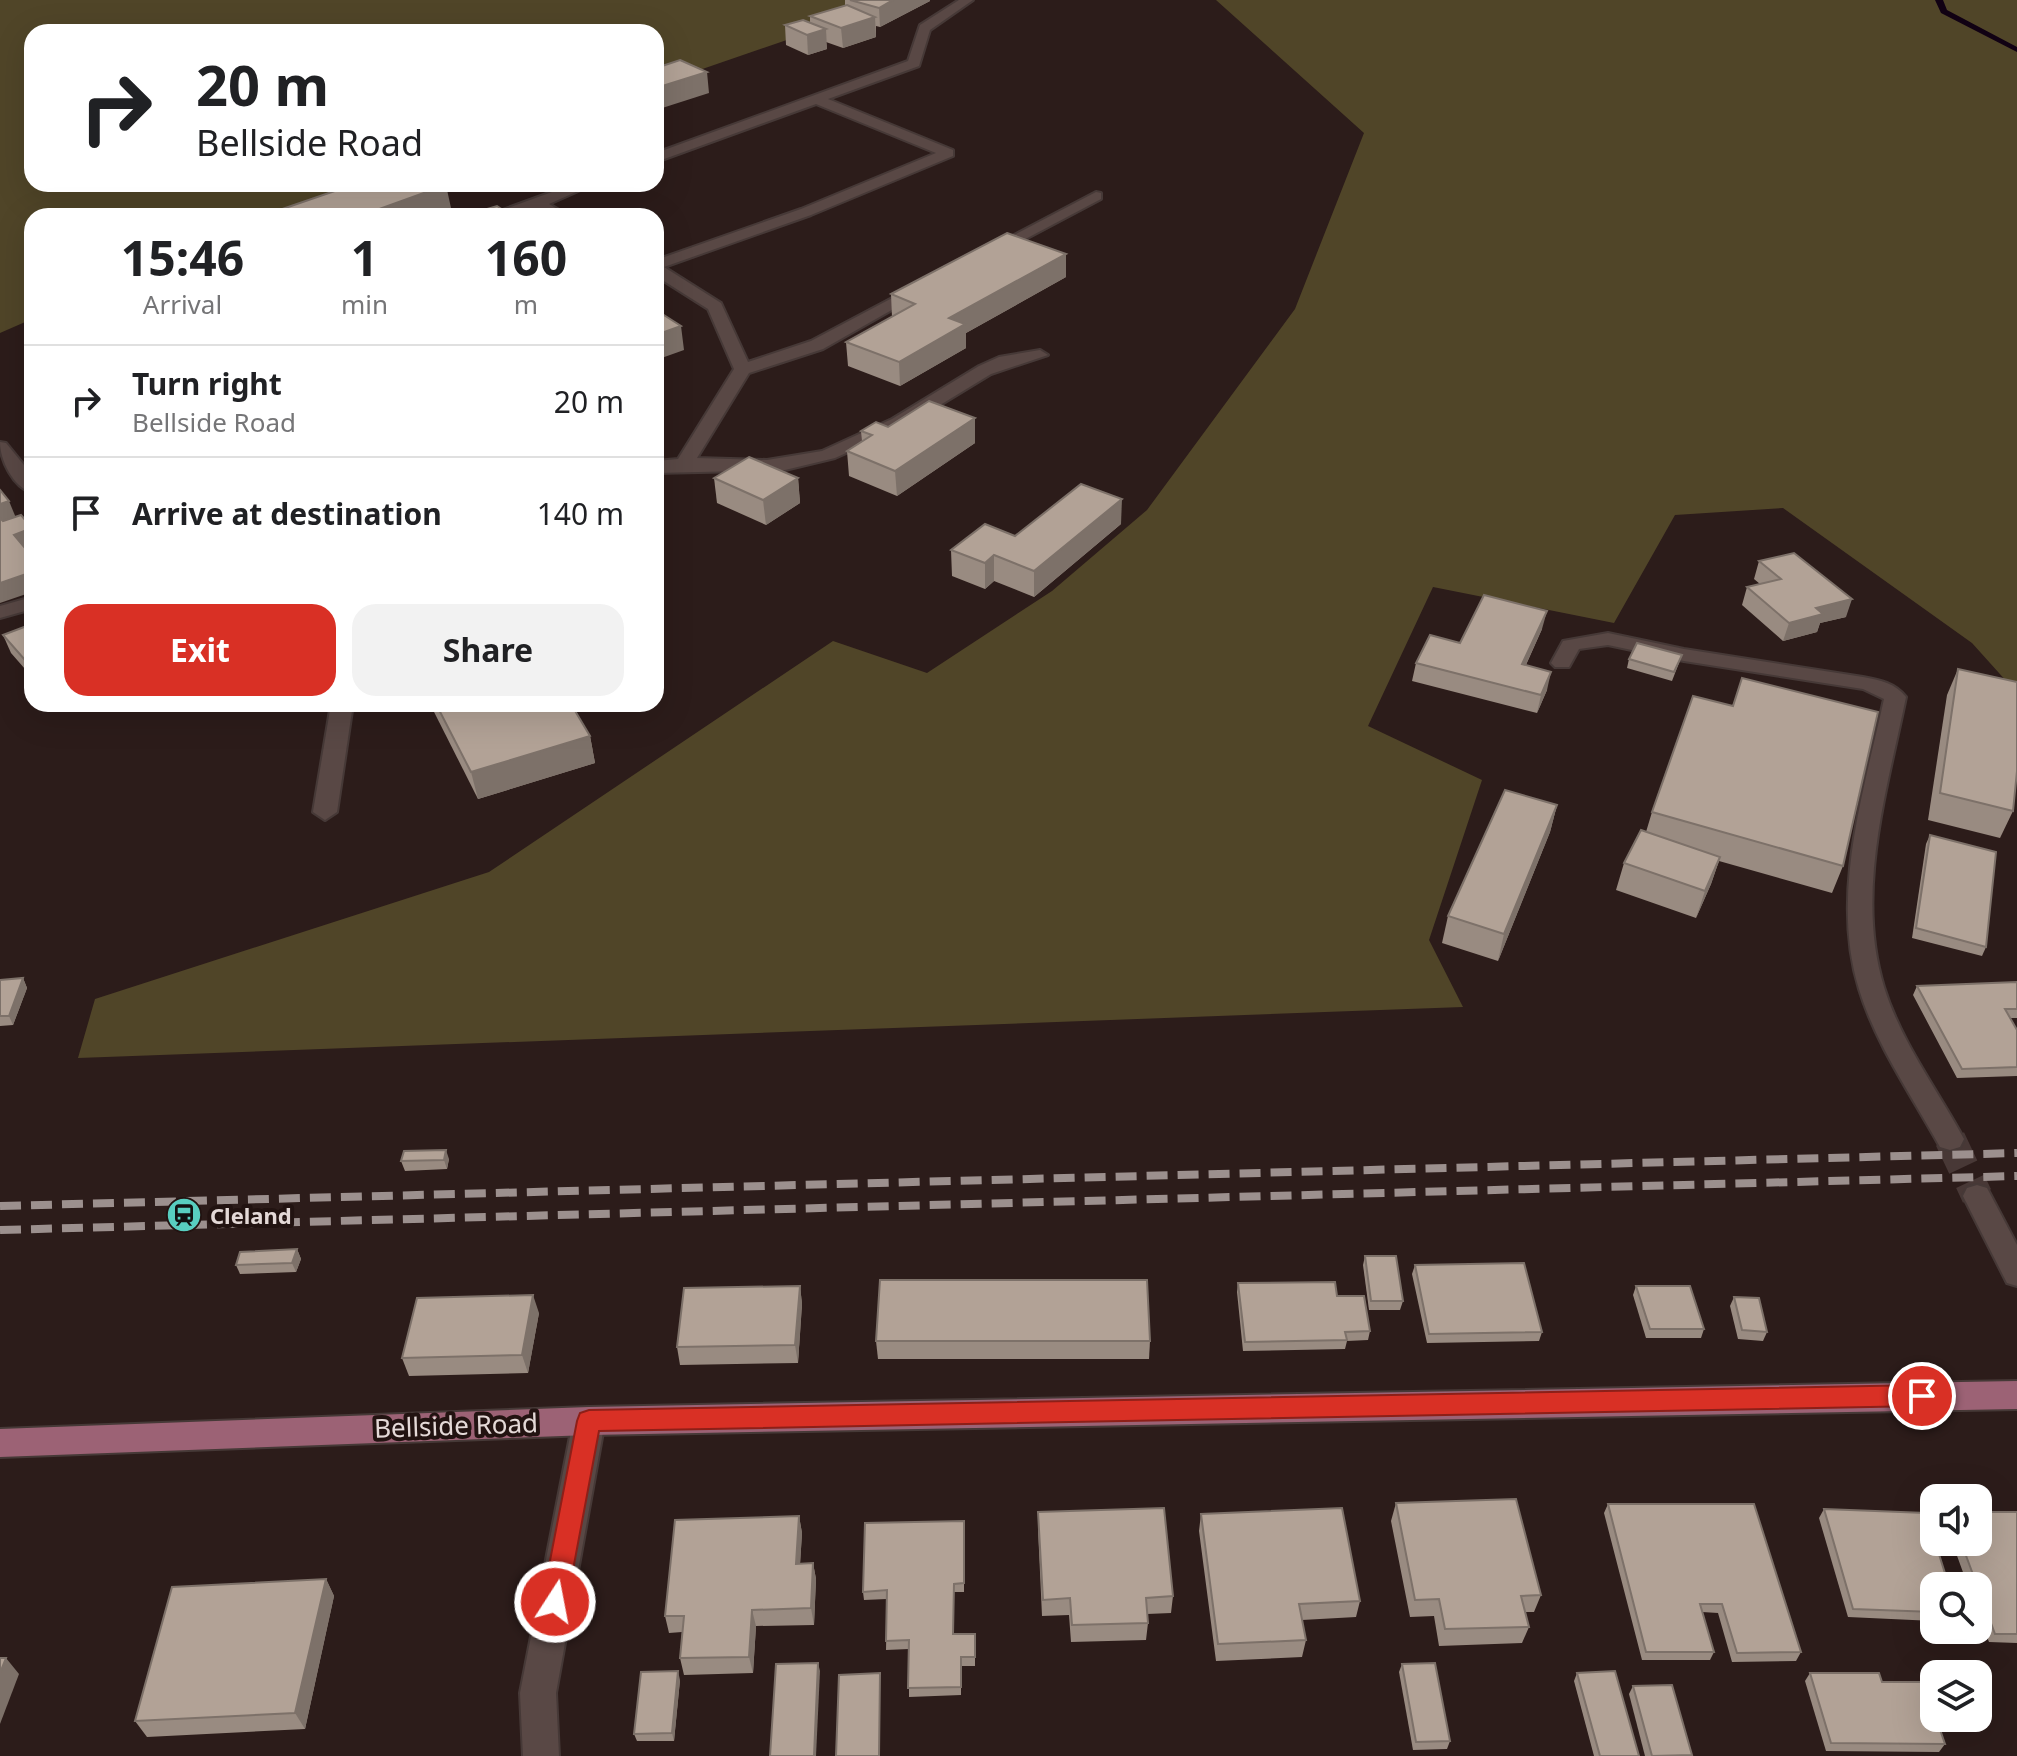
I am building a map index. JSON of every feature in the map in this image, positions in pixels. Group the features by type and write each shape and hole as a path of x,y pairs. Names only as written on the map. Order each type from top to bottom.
{"main road":[{"name":"Bellside Road","path":"0,1443 589,1421 2017,1395"}],"street":[{"path":"664,155 914,63 924,28 967,0"},
{"path":"664,264 806,212 948,153 819,100"},
{"path":"520,208 566,192"},
{"path":"970,263 1096,196"},
{"path":"537,203 546,208"},
{"path":"664,272 715,306 743,369"},
{"path":"686,461 743,369 817,345 929,285"},
{"path":"664,465 686,461 758,466 804,461 860,442 1005,361 1040,355"},
{"path":"0,447 24,477"},
{"path":"0,612 24,605"},
{"path":"1562,663 1570,645 1608,639 1684,655 1863,683 1881,687 1895,697 1872,817 1862,893 1863,955 1877,1000 1950,1139"},
{"path":"325,812 341,712"},
{"path":"1977,1196 2017,1274"},
{"path":"541,1756 538,1693 589,1421"}],"shaded area":[{"path":"0,0 874,0 813,31 664,82 664,24 24,24 24,192 339,192 291,208 24,208 24,322 0,333"},
{"path":"1216,0 2017,0 2017,693 1972,643 1783,508 1675,515 1614,623 1433,587 1368,726 1482,780 1429,940 1463,1007 78,1058 95,999 489,872 833,641 927,673 1052,591 1147,510 1295,309 1364,133"}],"building":[{"path":"850,0 893,0 879,8"},
{"path":"847,5 875,17 841,28 810,16"},
{"path":"803,20 826,29 807,35 785,25"},
{"path":"680,60 707,72 664,85 664,65"},
{"path":"332,192 427,192 382,208 285,208"},
{"path":"1007,233 1066,254 949,318 965,324 899,362 846,342 915,304 891,294"},
{"path":"664,315 681,326 664,332"},
{"path":"929,401 975,418 895,471 847,451 872,435 861,431 876,422 888,427"},
{"path":"749,457 798,478 763,500 714,478"},
{"path":"1081,484 1122,499 1034,571 994,555 985,563 951,550 985,524 1015,536"},
{"path":"0,490 9,501 0,504"},
{"path":"21,515 24,519 24,531 14,535 24,547 24,575 0,583 0,518 3,521"},
{"path":"1794,553 1852,599 1816,608 1823,614 1789,623 1747,587 1781,579 1759,561"},
{"path":"1484,595 1547,611 1522,664 1551,672 1541,695 1416,663 1430,635 1460,643"},
{"path":"24,627 24,659 3,635"},
{"path":"1637,643 1682,655 1674,672 1629,659"},
{"path":"1958,669 2017,682 2017,771 2013,811 1940,793"},
{"path":"1742,678 1878,712 1843,866 1652,812 1693,696 1733,706"},
{"path":"440,712 576,712 590,736 471,772"},
{"path":"1505,790 1557,805 1504,934 1448,916"},
{"path":"1641,830 1720,857 1705,891 1624,863"},
{"path":"1930,835 1996,852 1986,947 1916,928"},
{"path":"23,978 9,1016 0,1016 0,980"},
{"path":"2017,982 2017,1009 2005,1009 2017,1030 2017,1067 1962,1069 1917,986"},
{"path":"446,1150 444,1160 401,1161 404,1151"},
{"path":"297,1249 292,1263 236,1265 240,1252"},
{"path":"1365,1256 1396,1256 1403,1301 1371,1301"},
{"path":"1524,1263 1542,1332 1429,1334 1415,1265"},
{"path":"880,1280 1147,1280 1150,1341 876,1341"},
{"path":"1335,1282 1337,1296 1364,1296 1370,1331 1345,1332 1347,1340 1245,1342 1238,1283"},
{"path":"800,1286 795,1345 677,1347 684,1288"},
{"path":"1636,1286 1690,1286 1704,1329 1650,1329"},
{"path":"533,1295 522,1355 402,1358 417,1298"},
{"path":"1734,1297 1759,1298 1767,1332 1742,1330"},
{"path":"1516,1499 1541,1595 1521,1596 1529,1627 1445,1629 1439,1599 1415,1600 1396,1503"},
{"path":"1608,1504 1754,1504 1801,1652 1737,1653 1722,1604 1700,1604 1714,1652 1646,1652"},
{"path":"1164,1508 1173,1596 1146,1598 1148,1623 1072,1625 1070,1598 1043,1600 1038,1512"},
{"path":"1342,1508 1360,1601 1299,1604 1306,1640 1218,1644 1201,1514"},
{"path":"1824,1509 1920,1513 1920,1556 1940,1556 1945,1572 1920,1572 1920,1611 1853,1609"},
{"path":"1992,1512 2017,1512 2017,1634 1995,1634 1992,1626 1992,1572 1972,1572 1966,1556 1992,1556"},
{"path":"799,1516 796,1564 813,1563 811,1608 752,1610 749,1657 680,1658 684,1616 665,1616 675,1520"},
{"path":"964,1521 964,1583 954,1584 953,1634 975,1634 975,1657 961,1657 961,1687 908,1688 909,1640 886,1641 887,1590 863,1592 865,1523"},
{"path":"326,1579 295,1713 135,1721 172,1587"},
{"path":"0,1658 6,1658 0,1673"},
{"path":"818,1663 814,1756 770,1756 776,1664"},
{"path":"1435,1663 1450,1741 1416,1742 1402,1664"},
{"path":"678,1671 672,1733 634,1734 641,1672"},
{"path":"1615,1671 1639,1756 1600,1756 1577,1673"},
{"path":"880,1673 879,1756 836,1756 839,1675"},
{"path":"1810,1673 1879,1673 1882,1682 1920,1682 1920,1732 1941,1732 1945,1744 1831,1743"},
{"path":"1672,1685 1692,1755 1652,1756 1633,1686"}],"waterway":[{"path":"1939,0 1944,11 2017,50"}],"tunnel":[{"path":"1950,1139 1977,1196"}],"railway":[{"path":"0,1206 2017,1153"},
{"path":"0,1230 2017,1176"}],"place":[{"name":"Cleland","path":"184,1215"}],"route":[{"path":"555,1602 589,1421 1922,1396"}]}
